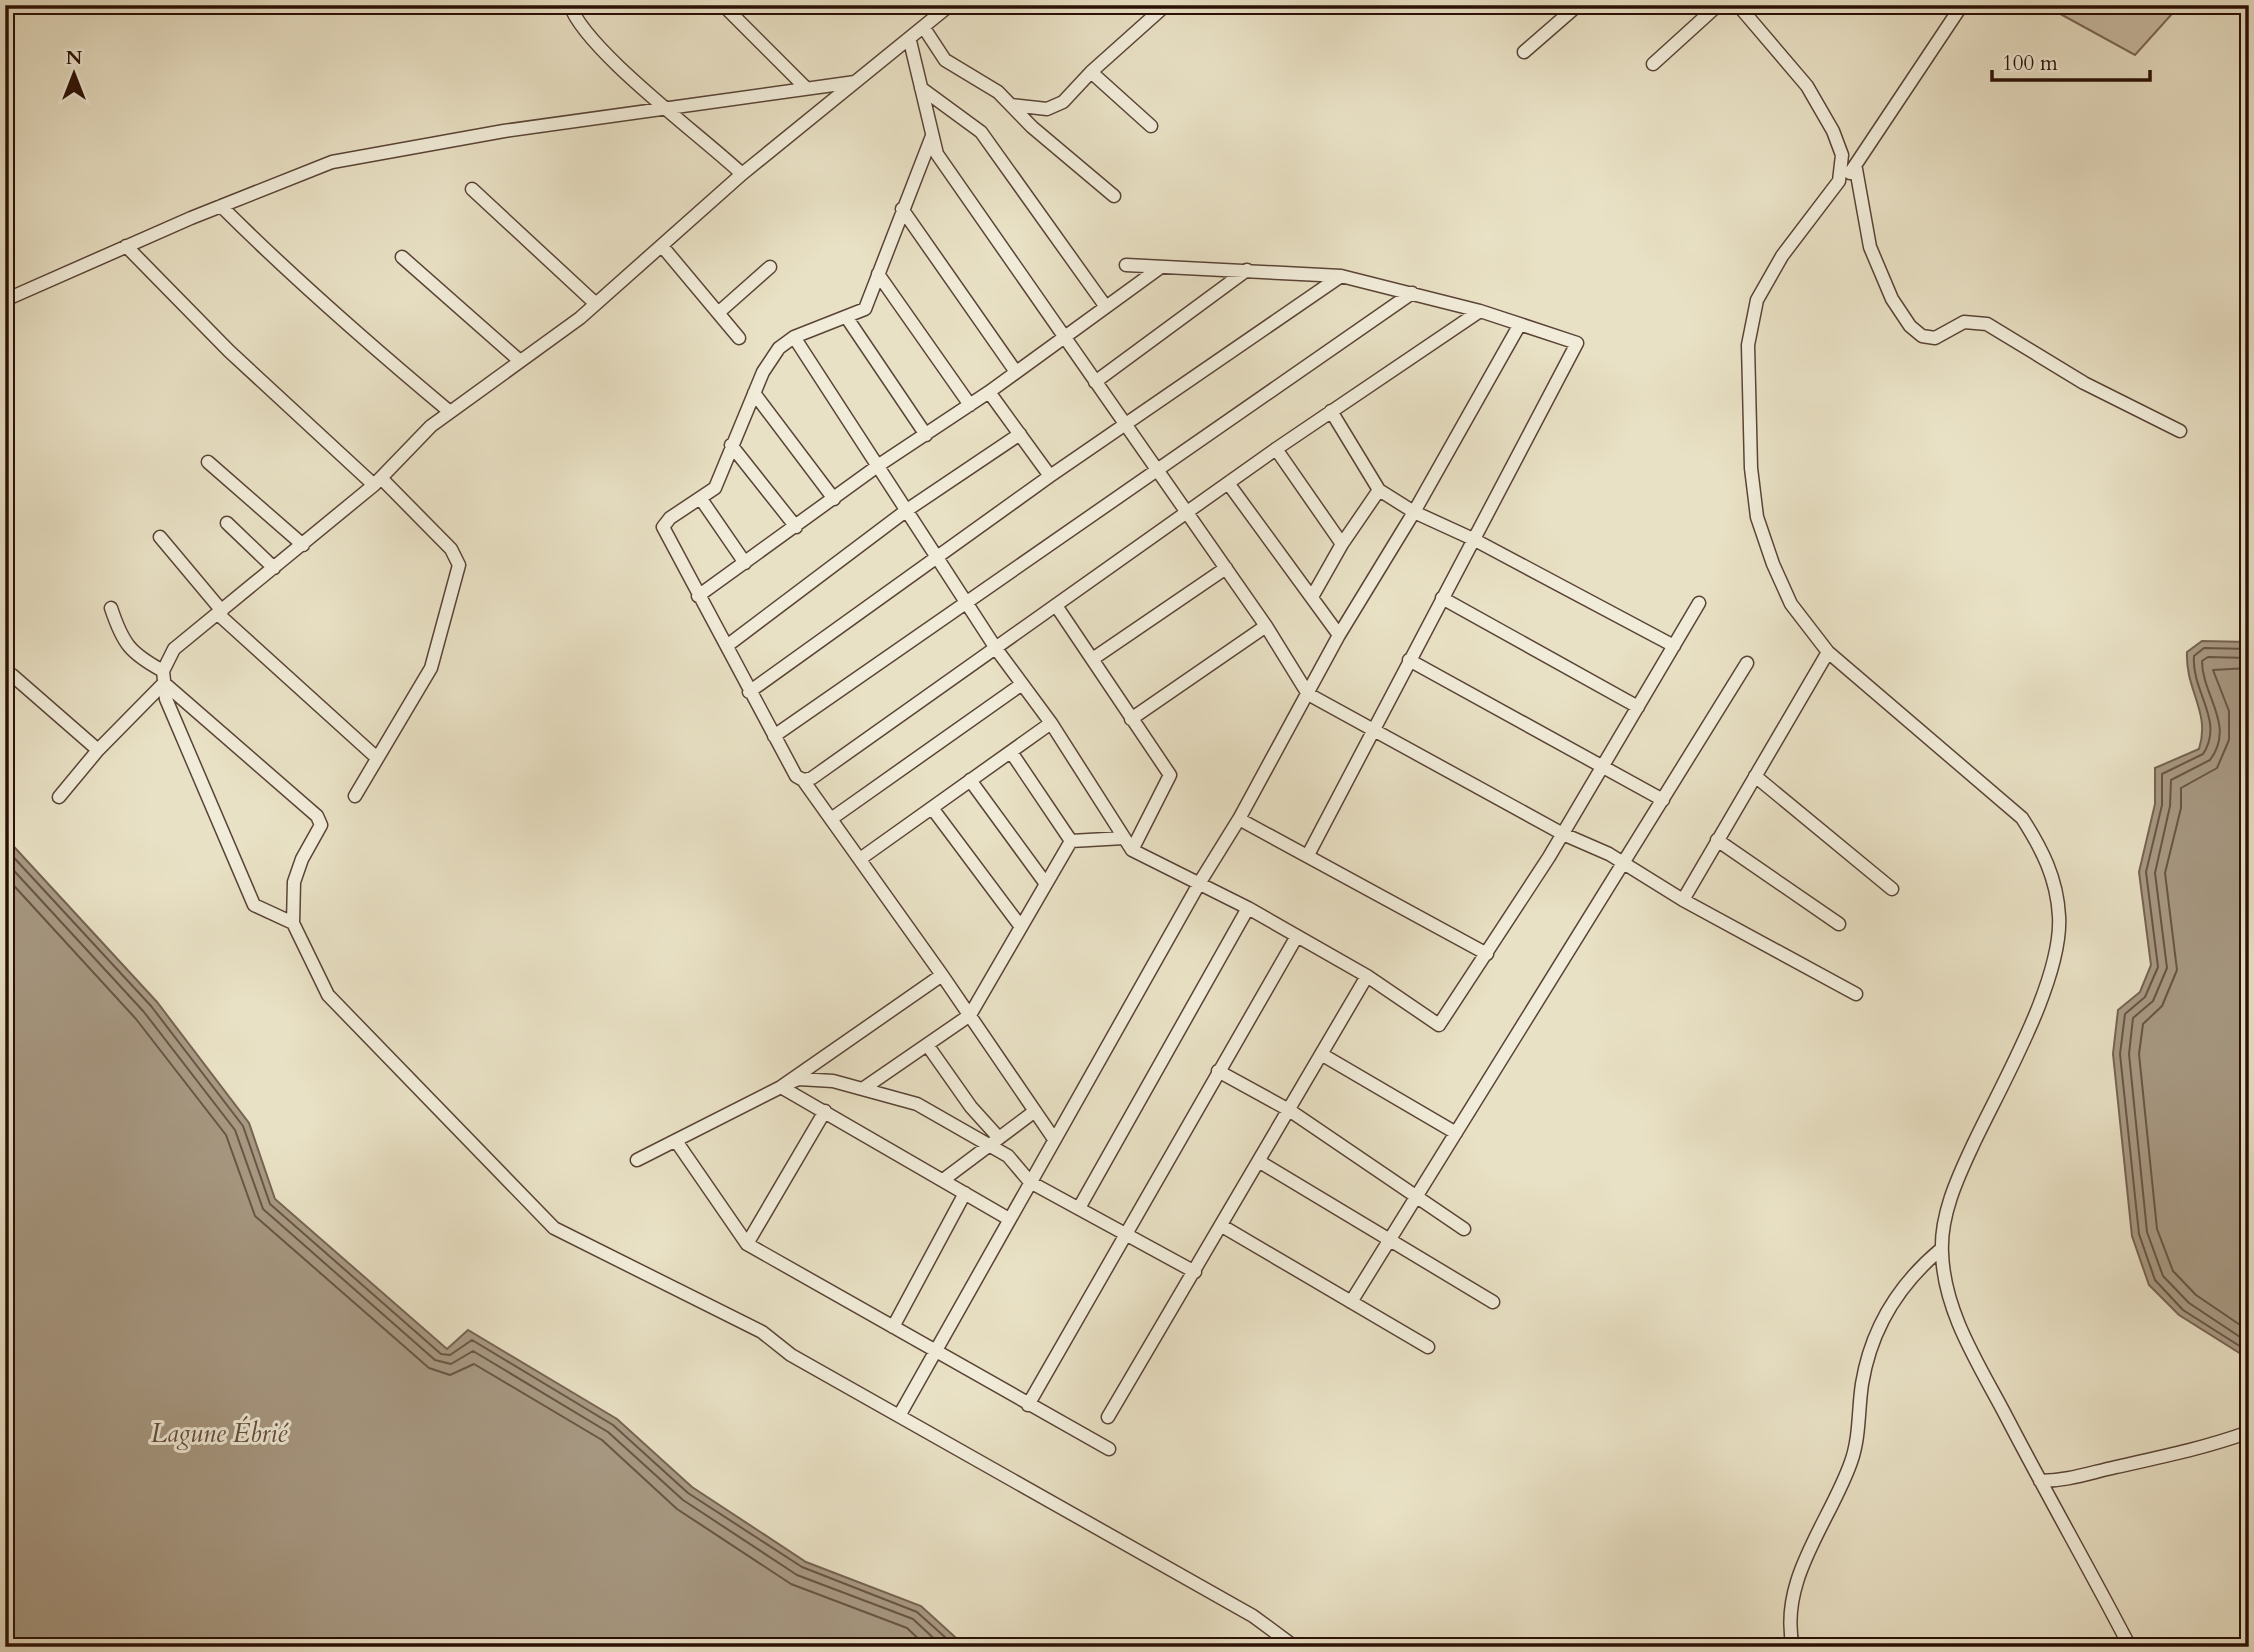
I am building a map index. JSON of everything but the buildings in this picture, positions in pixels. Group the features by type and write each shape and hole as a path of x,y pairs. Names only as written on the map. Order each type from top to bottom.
{"street":[{"path":"570,5 574,18 594,41 644,90 742,174"},
{"path":"59,797 164,677 174,649 378,482 430,426 596,304 742,174 910,41 950,5"},
{"path":"1011,105 1047,109 1063,102 1091,72 1166,5"},
{"path":"1524,52 1578,5"},
{"path":"1653,64 1718,5"},
{"path":"1738,5 1807,86 1833,131 1842,155 1839,181"},
{"path":"1962,5 1856,169 1839,181 1782,257 1757,300 1748,345 1751,468 1757,517 1773,564 1791,604 1828,652 2022,818 2043,852 2054,881 2059,918 2052,961 2042,995 1961,1171 1948,1207 1941,1250 1945,1289 1956,1319 2130,1647"},
{"path":"727,9 806,89"},
{"path":"924,28 944,60 998,92 1032,127 1114,196"},
{"path":"910,41 937,154 1266,626 1308,694 1563,834 1624,862 1683,900 1856,994"},
{"path":"1091,72 1151,126"},
{"path":"5,300 126,246 332,162 666,107 855,82"},
{"path":"921,89 981,132 1107,307"},
{"path":"932,136 865,309 794,337 779,348 754,393 715,488 670,518 663,527 796,776 803,780 860,859 1054,1139"},
{"path":"1856,169 1870,247 1892,299 1910,326 1922,336 1935,338 1964,322 1987,324 2084,383 2180,431"},
{"path":"472,188 596,304"},
{"path":"221,206 355,333 450,412"},
{"path":"902,209 1016,372"},
{"path":"126,246 229,351 451,549 459,565 431,668 355,796"},
{"path":"662,246 739,338"},
{"path":"402,257 520,361"},
{"path":"1126,265 1341,276 1480,311 1577,343 1308,855"},
{"path":"718,313 770,267"},
{"path":"698,596 879,465 971,405 1161,267"},
{"path":"1095,382 1247,270"},
{"path":"878,274 971,405"},
{"path":"749,692 937,555 1341,276"},
{"path":"774,736 1412,293"},
{"path":"803,780 812,778 997,650 1276,449 1480,311"},
{"path":"847,318 926,435"},
{"path":"899,1416 1200,882 1239,819 1339,635 1414,512 1520,324"},
{"path":"794,337 968,601 997,650 1051,723 1132,850 1248,908 1367,976 1439,1024 1563,834 1699,603"},
{"path":"989,392 1050,476"},
{"path":"754,393 834,499"},
{"path":"1331,411 1379,490 1414,512 1473,539 1674,646"},
{"path":"728,645 907,510 1020,434"},
{"path":"731,445 796,527"},
{"path":"1276,449 1342,544"},
{"path":"208,462 303,545"},
{"path":"1228,483 1339,635"},
{"path":"1312,597 1342,544 1379,490"},
{"path":"701,499 745,563"},
{"path":"227,523 274,568"},
{"path":"160,537 220,612 377,758"},
{"path":"1094,658 1226,568"},
{"path":"1442,598 1638,707"},
{"path":"1057,607 1094,658 1130,719 1170,775 1132,850"},
{"path":"111,608 121,638 135,656 164,677 317,816 321,825 294,882 293,923 328,995 554,1228 762,1332 791,1355 1253,1616 1295,1647"},
{"path":"1130,719 1266,626"},
{"path":"1683,900 1828,652"},
{"path":"1409,660 1663,800"},
{"path":"1351,1302 1747,663"},
{"path":"12,675 98,750"},
{"path":"164,677 166,699 254,905 293,923"},
{"path":"831,819 1022,684"},
{"path":"860,859 1051,723"},
{"path":"1010,752 1071,841"},
{"path":"1755,776 1892,889"},
{"path":"970,780 1046,884"},
{"path":"932,807 1021,927"},
{"path":"1239,819 1487,954"},
{"path":"1071,841 1124,838"},
{"path":"1717,840 1839,924"},
{"path":"864,1088 970,1015 1071,841"},
{"path":"1079,1208 1248,908"},
{"path":"1028,1405 1297,936"},
{"path":"637,1160 784,1085 942,975"},
{"path":"1108,1418 1367,976"},
{"path":"928,1046 995,1142 1030,1182 1195,1272"},
{"path":"1321,1054 1456,1133"},
{"path":"1218,1070 1289,1110 1464,1229"},
{"path":"784,1085 813,1079 864,1088 917,1104 995,1142"},
{"path":"784,1085 1009,1219"},
{"path":"747,1244 825,1111"},
{"path":"943,1180 1035,1111"},
{"path":"676,1140 747,1244 1109,1449"},
{"path":"1259,1162 1493,1303"},
{"path":"893,1327 965,1193"},
{"path":"1222,1226 1428,1347"},
{"path":"1793,1647 1790,1605 1812,1542 1852,1460 1857,1441 1862,1385 1876,1337 1902,1286 1941,1250"},
{"path":"2040,1481 2070,1480 2100,1470 2175,1456 2249,1432"}],"shaded area":[{"path":"2044,5 2180,5 2135,55"}],"water":[{"path":"2202,641 2249,642 2249,1359 2179,1315 2149,1285 2132,1236 2113,1054 2118,1010 2140,992 2151,965 2139,872 2155,804 2155,768 2199,749 2202,736 2200,712 2187,666 2187,652"},
{"name":"Lagune Ébrié","path":"5,837 157,1002 249,1123 275,1199 447,1349 468,1330 617,1419 692,1487 806,1562 921,1606 966,1647 5,1647"}]}
